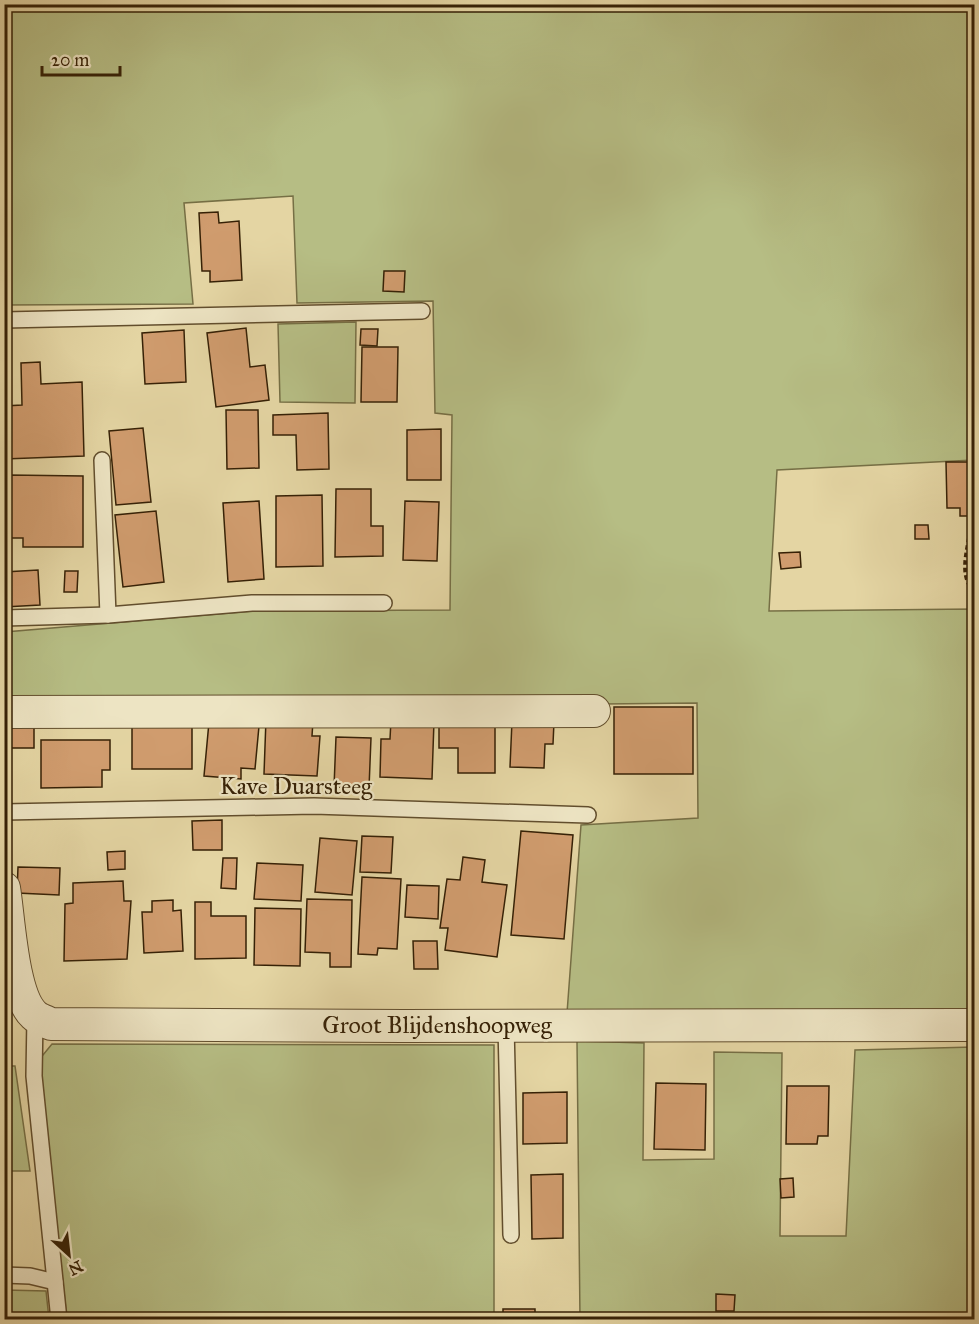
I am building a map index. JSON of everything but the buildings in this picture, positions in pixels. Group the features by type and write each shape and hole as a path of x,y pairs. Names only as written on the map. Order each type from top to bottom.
{"street":[{"path":"4,712 594,711"},
{"path":"4,888 17,983 27,1006 35,1017"},
{"name":"Groot Blijdenshoopweg","path":"35,1017 51,1024 975,1025"}],"lane":[{"path":"4,320 422,312"},
{"path":"102,460 108,615"},
{"path":"4,618 108,615 252,603 384,603"},
{"name":"Kave Duarsteeg","path":"4,812 314,806 588,815"},
{"path":"35,1017 34,1076 59,1320"},
{"path":"506,1026 511,1235"},
{"path":"4,1275 30,1276 55,1282"}],"path":[{"path":"969,538 964,564 966,578 975,591"}],"green space":[{"path":"4,5 974,5 974,460 777,470 769,611 974,609 974,1009 567,1013 581,825 698,818 697,703 5,710 5,632 253,611 450,610 452,415 435,413 433,301 297,303 293,196 184,203 193,304 5,305"},
{"path":"356,322 355,403 280,402 278,324"},
{"path":"577,1041 644,1043 643,1160 714,1159 714,1052 782,1053 780,1236 846,1236 855,1050 974,1047 974,1319 580,1319"},
{"path":"52,1044 494,1045 494,1319 67,1319 38,1061"},
{"path":"4,1066 15,1066 30,1171 5,1171"},
{"path":"5,1290 46,1291 49,1319 5,1319"}]}
